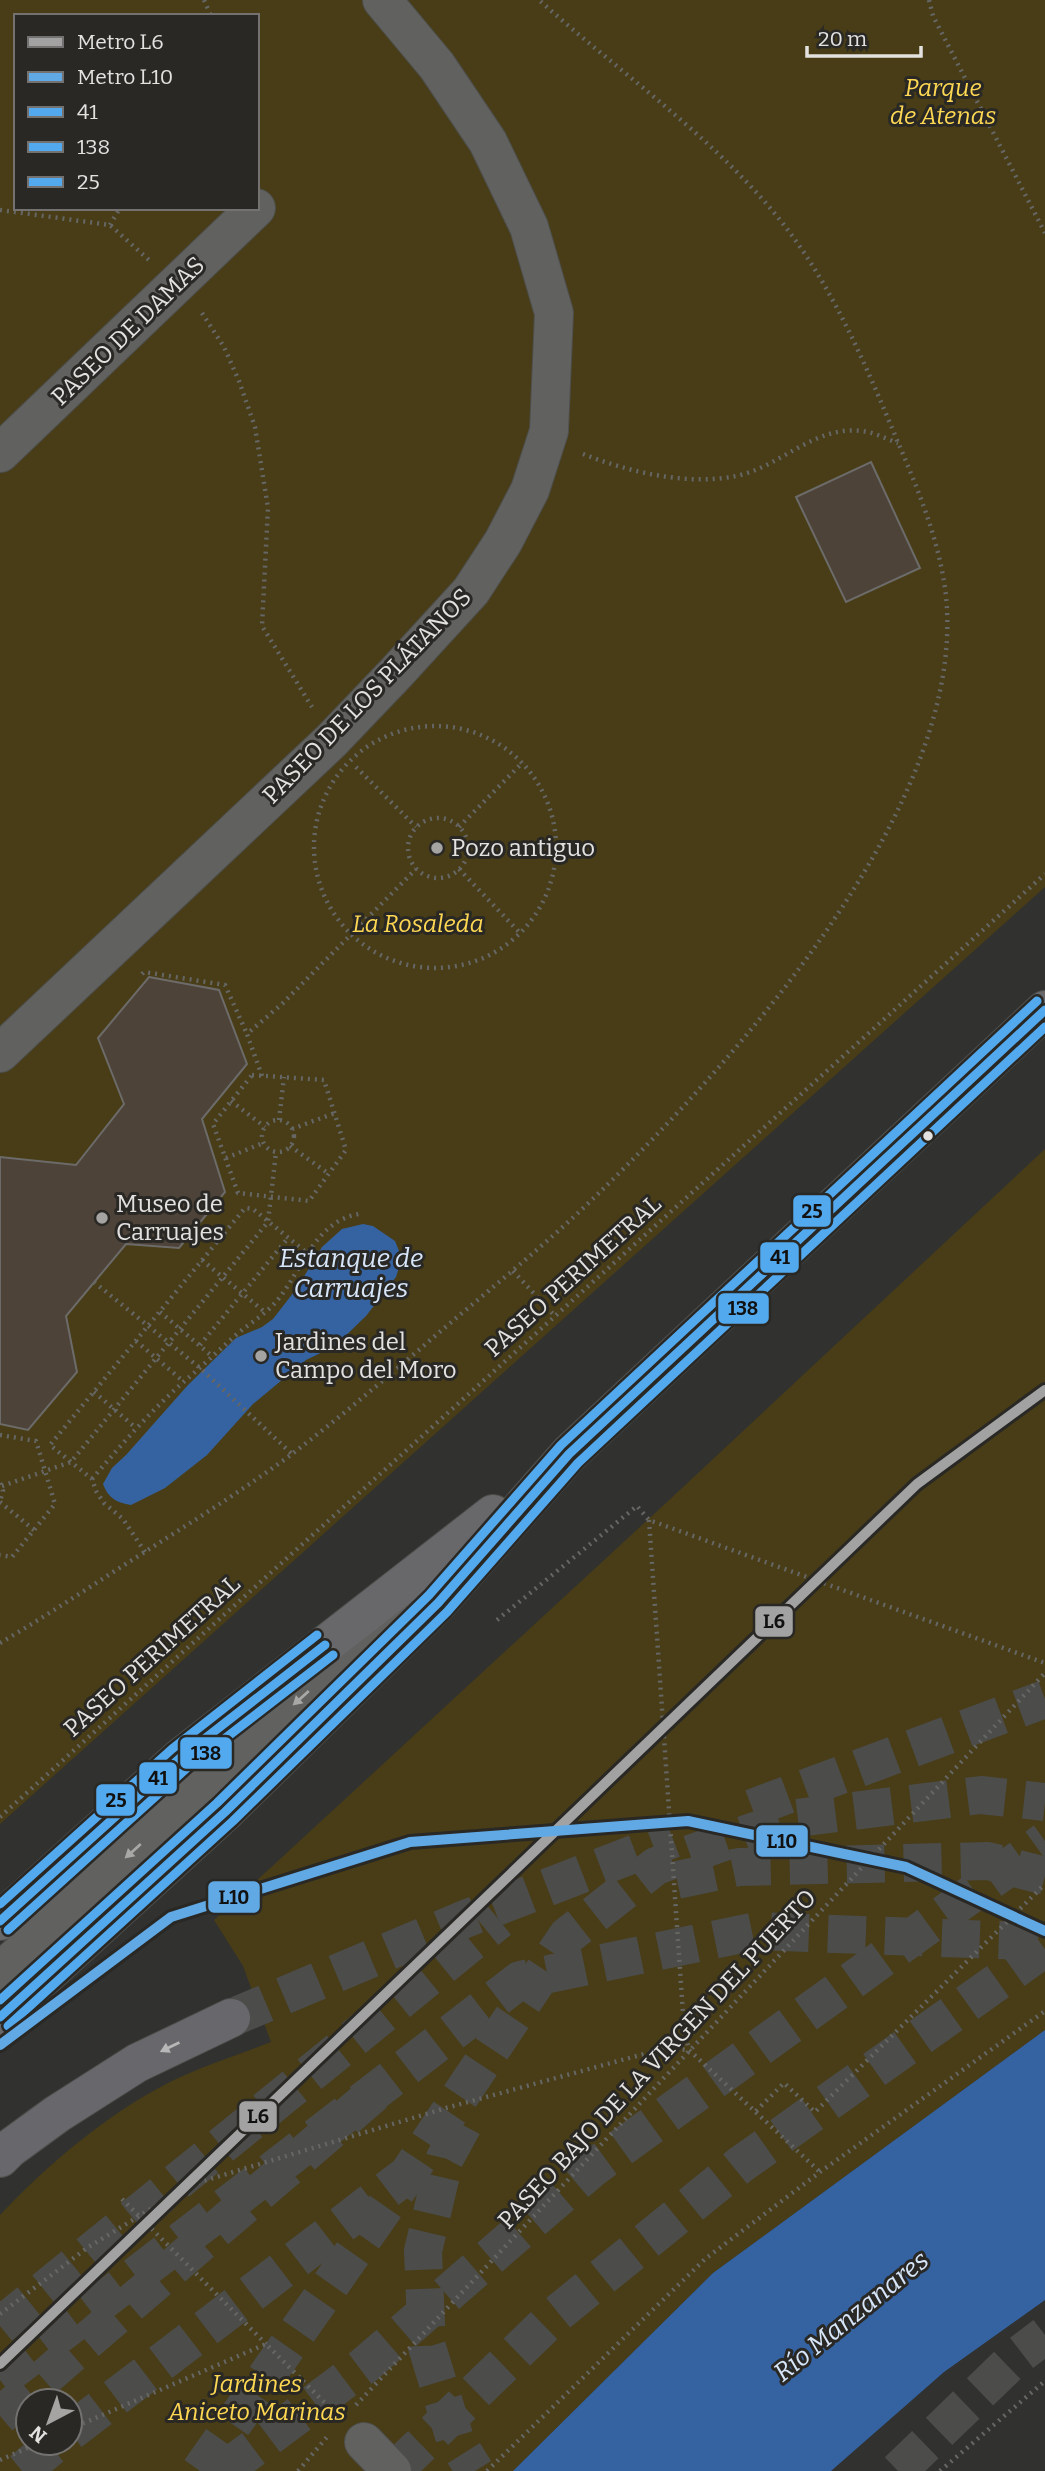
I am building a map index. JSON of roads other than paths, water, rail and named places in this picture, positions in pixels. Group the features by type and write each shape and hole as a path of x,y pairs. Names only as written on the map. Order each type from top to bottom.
{"highway":[{"path":"0,2158 9,2148 57,2114 137,2063 231,2018"}],"main road":[{"path":"0,1921 180,1758 569,1454 1045,1010"},
{"path":"0,2017 225,1812 428,1612 569,1454"}],"street":[{"name":"PASEO DE LOS PLÁTANOS","path":"0,1053 105,954 341,750 471,591 503,542 530,490 549,431 554,313 529,227 488,142 437,66 382,0"},
{"name":"PASEO DE DAMAS","path":"0,453 254,210"},
{"path":"0,1972 569,1454"},
{"path":"353,2431 392,2471"}],"water":[{"name":"Estanque de Carruajes","path":"363,1224 373,1226 395,1241 402,1258 396,1277 366,1316 335,1346 306,1360 253,1404 207,1455 165,1488 131,1505 110,1496 103,1484 112,1468 188,1385 236,1338 273,1319 297,1288 322,1247 342,1229"},
{"name":"Río Manzanares","path":"1045,2030 1045,2300 944,2372 831,2471 513,2471 713,2273"}],"tunnel":[{"path":"752,1808 1045,1699"},
{"path":"200,2471 408,2174 567,1936 656,1866 789,1819 981,1795 1045,1802"},
{"path":"231,2018 465,1919 673,1839"},
{"path":"223,2471 365,2365 593,2168 1045,1841"},
{"path":"677,1880 739,1867 988,1861 1045,1876"},
{"path":"0,2326 499,1920"},
{"path":"0,2380 520,1980 756,1931 1023,1941 1045,1947"},
{"path":"394,2471 553,2317 740,2165 1045,1948"},
{"path":"0,2416 377,2091"},
{"path":"463,2125 445,2158 423,2251 427,2347 455,2439 475,2471"},
{"path":"84,2421 408,2174"},
{"path":"898,2471 1015,2358 1045,2335"},
{"path":"22,2471 39,2457"}],"metro line":[{"name":"L6","path":"0,2364 917,1484 1045,1390"},
{"name":"L10","path":"0,2045 171,1917 410,1842 688,1821 906,1867 1045,1931"}],"place":[{"name":"Pozo antiguo","path":"437,848"},
{"name":"Museo de Carruajes","path":"102,1218"},
{"name":"Jardines del Campo del Moro","path":"261,1356"}],"park label":[{"name":"Parque de Atenas","path":"943,102"},
{"name":"La Rosaleda","path":"418,924"},
{"name":"Jardines Aniceto Marinas","path":"257,2398"}]}
